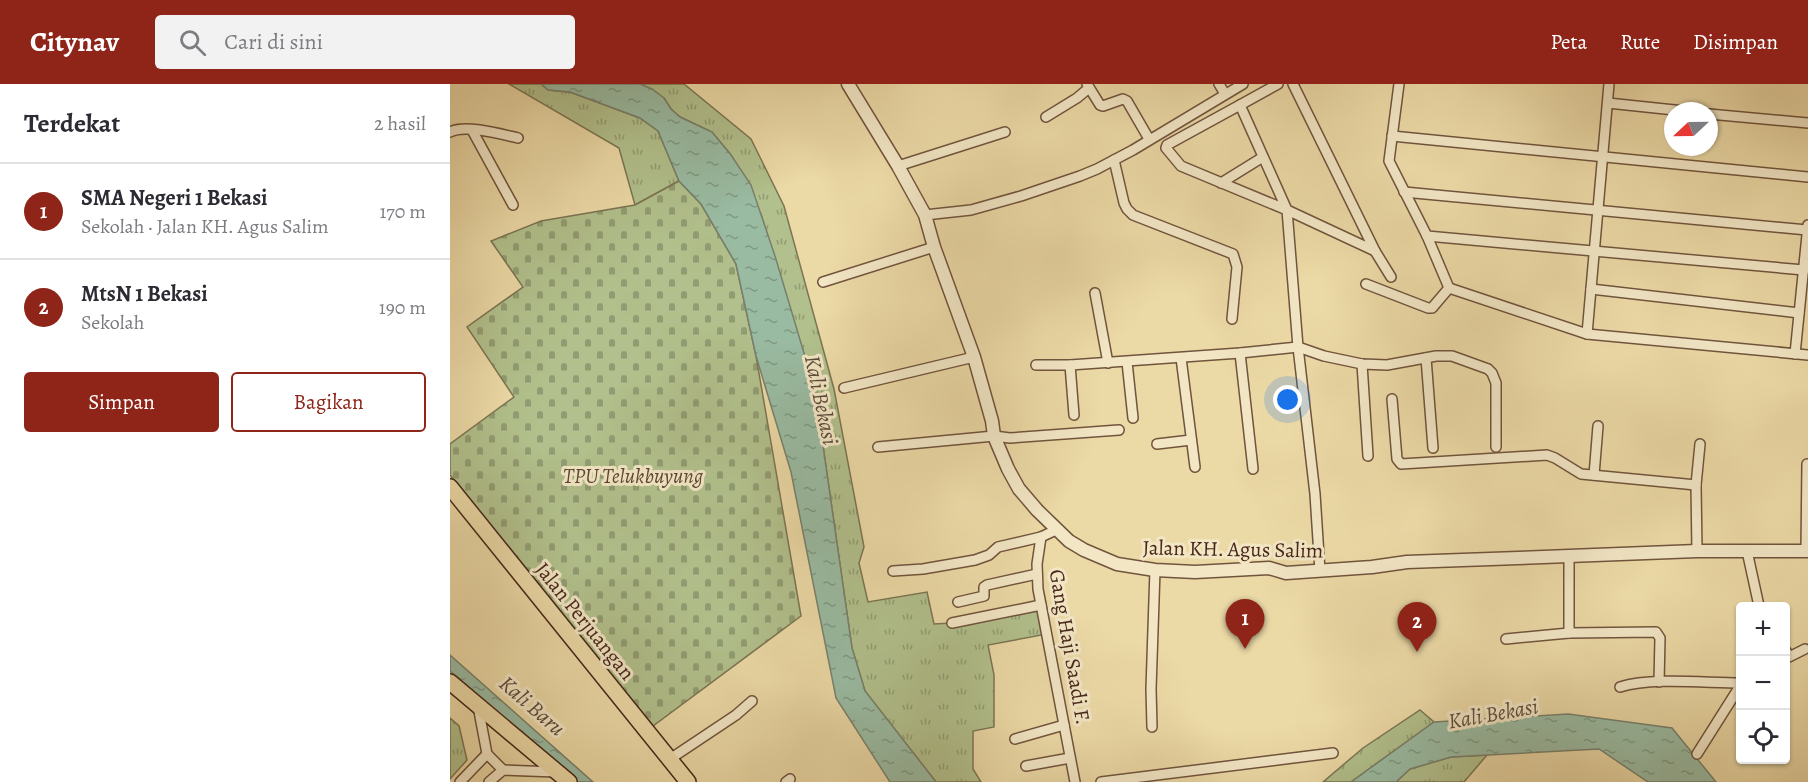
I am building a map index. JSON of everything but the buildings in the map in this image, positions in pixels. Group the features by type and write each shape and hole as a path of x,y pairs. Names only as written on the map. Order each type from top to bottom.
{"main road":[{"name":"Jalan Perjuangan","path":"450,488 688,782"},
{"path":"450,682 564,777"}],"street":[{"name":"Jalan KH. Agus Salim","path":"848,84 925,215 934,247 974,357 994,436 1008,469 1019,489 1037,510 1069,541 1084,550 1117,564 1155,570 1195,572 1269,568 1286,573 1372,567 1407,562 1697,550 1807,550"},
{"path":"1219,84 1225,94"},
{"path":"925,215 971,210 1080,176 1114,160 1243,84"},
{"path":"1278,84 1166,146 1181,166 1287,210 1375,251"},
{"path":"1293,84 1375,251 1391,277"},
{"path":"1399,84 1389,161 1427,236 1449,288 1587,334 1808,355"},
{"path":"1587,334 1609,84"},
{"path":"1046,117 1077,98 1088,86 1100,105 1123,99 1128,101 1149,139"},
{"path":"1608,103 1664,109"},
{"path":"1240,105 1287,210 1298,346 1315,494 1320,571"},
{"path":"1718,115 1808,123"},
{"path":"450,132 454,129 472,130 518,138"},
{"path":"472,130 513,205"},
{"path":"898,166 1005,132"},
{"path":"1392,136 1808,177"},
{"path":"1221,183 1263,156"},
{"path":"1114,160 1127,209 1133,215 1233,254 1237,267 1232,319"},
{"path":"1404,192 1807,230"},
{"path":"1795,354 1808,225"},
{"path":"1427,236 1804,270"},
{"path":"823,282 934,247"},
{"path":"1366,284 1430,309 1449,288"},
{"path":"1591,289 1799,313"},
{"path":"1095,293 1108,363"},
{"path":"1036,365 1127,362 1298,346 1324,356 1362,364 1387,365 1436,356 1452,356 1488,369 1492,373 1496,383 1496,447"},
{"path":"1240,353 1253,469"},
{"path":"844,388 974,357"},
{"path":"1181,358 1195,467"},
{"path":"1426,358 1433,448"},
{"path":"1127,362 1133,418"},
{"path":"1362,364 1368,456"},
{"path":"1070,365 1074,415"},
{"path":"1392,399 1399,463 1547,455 1575,472 1696,486"},
{"path":"1594,475 1598,426"},
{"path":"878,447 994,436 1010,438 1119,430"},
{"path":"1157,444 1191,440"},
{"path":"1697,550 1696,486 1700,444"},
{"path":"1807,464 1807,550"},
{"path":"893,572 975,560 989,555 998,547 1041,537 1058,529"},
{"name":"Gang Haji Saadi F.","path":"1041,537 1037,574 1041,605 1075,782"},
{"path":"1747,550 1758,602"},
{"path":"1569,557 1569,633"},
{"path":"1152,727 1155,570"},
{"path":"958,602 984,596 984,587 987,585 1037,574"},
{"path":"952,623 1041,605"},
{"path":"1506,639 1569,633 1656,632 1660,638 1659,682"},
{"path":"1788,656 1807,651"},
{"path":"1620,687 1659,682 1736,685"},
{"path":"1697,754 1736,691"},
{"path":"670,759 736,715 752,701"},
{"path":"478,705 487,754 503,770 564,777"},
{"path":"1015,739 1064,725"},
{"path":"1105,782 1333,753"},
{"path":"460,782 487,754"},
{"path":"1026,766 1070,758"},
{"path":"489,782 503,770"}],"green space":[{"path":"509,84 541,84 549,90 570,92 640,118 658,131 679,181 635,205 619,148"},
{"path":"640,84 684,84 751,139 784,206 834,389 864,547 859,563 868,602 927,592 934,624 952,623 1041,605 1047,634 988,645 994,675 994,727 973,731 973,769 981,782 936,782 865,691 852,648 815,390 761,214 731,155 712,132 680,117 664,98"},
{"name":"TPU Telukbuyung","path":"679,181 701,204 736,264 756,356 801,616 653,726 450,475 450,444 514,397 467,327 523,287 491,241 541,221 635,205"},
{"path":"1420,710 1434,722 1351,782 1323,782 1363,748"},
{"path":"450,718 459,726 467,760 450,779"},
{"path":"1487,755 1464,782 1396,782 1410,769 1451,757"}],"water":[{"path":"541,84 640,84 652,89 664,98 680,117 712,132 751,185 815,390 852,648 865,691 936,782 890,782 836,698 791,472 756,356 736,264 701,204 679,181 658,131 640,118 570,92 548,90"},
{"path":"450,655 593,782 577,782 450,671"},
{"path":"1568,714 1672,728 1716,782 1648,782 1599,749 1451,757 1410,769 1396,782 1351,782 1434,722"}],"place":[{"name":"SMA Negeri 1 Bekasi","path":"1245,649"},
{"name":"MtsN 1 Bekasi","path":"1417,652"}],"water label":[{"name":"Kali Bekasi","path":"821,400"},
{"name":"Kali Baru","path":"532,706"},
{"name":"Kali Bekasi","path":"1493,714"}]}
